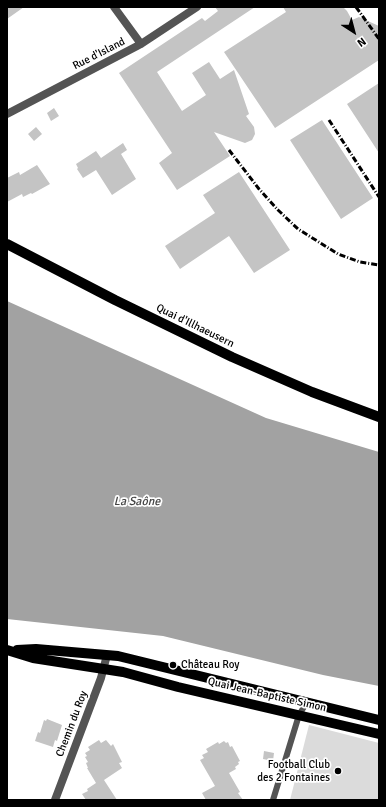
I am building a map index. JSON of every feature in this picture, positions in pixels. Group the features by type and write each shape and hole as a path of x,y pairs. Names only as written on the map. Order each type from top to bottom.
{"main road":[{"name":"Quai d'Illhaeusern","path":"7,244 115,300 232,357 312,392 379,417"},
{"name":"Quai Jean-Baptiste Simon","path":"8,650 36,649 126,658 379,720"},
{"name":"Quai Jean-Baptiste Simon","path":"8,650 33,658 123,672 178,687 379,734"}],"street":[{"path":"114,7 141,44"},
{"name":"Rue d'Island","path":"7,114 141,44 197,7"},
{"name":"Chemin du Roy","path":"55,800 101,678 107,655"}],"lane":[{"path":"273,800 299,715 307,702"}],"shaded area":[{"name":"Football Club des 2 Fontaines","path":"309,725 379,743 379,800 290,800"}],"water":[{"name":"La Saône","path":"7,301 266,418 379,452 379,686 323,675 163,636 7,619"}],"building":[{"path":"7,7 24,7 7,19"},
{"path":"215,7 255,7 157,72 182,111 206,95 192,73 209,62 220,79 234,70 249,114 246,116 254,127 255,134 252,140 245,143 214,132 230,156 177,190 159,163 172,153 119,73 202,18 205,21 218,11"},
{"path":"283,7 343,7 352,20 359,17 379,26 379,60 275,128 224,52 286,12"},
{"path":"379,83 379,153 347,104"},
{"path":"54,108 59,116 51,121 47,113"},
{"path":"322,120 373,198 341,219 290,140"},
{"path":"36,127 42,134 34,141 28,134"},
{"path":"123,143 127,150 121,154 136,179 112,195 96,170 83,178 77,169 76,164 96,151 101,158"},
{"path":"37,165 50,184 32,194 31,193 23,197 22,194 7,202 7,178 19,172 20,175"},
{"path":"239,172 290,250 254,273 229,236 180,269 165,246 215,213 203,195"},
{"path":"47,719 62,725 57,741 55,740 53,747 35,741 38,732 40,733 44,720 46,721"},
{"path":"99,740 101,743 106,740 111,746 113,744 122,762 119,763 122,768 104,780 117,800 86,800 82,794 88,791 87,789 96,783 87,768 86,763 88,762 85,757 87,756 85,753 90,750 88,747"},
{"path":"224,741 226,743 228,742 230,747 232,746 240,761 235,767 236,769 229,773 240,792 238,793 243,800 206,800 202,793 215,786 200,760 204,758 202,755 208,752 206,749 218,742 219,744"},
{"path":"264,751 274,753 273,761 263,759"}],"railway":[{"path":"356,7 379,39"},
{"path":"329,120 379,197"},
{"path":"229,150 259,189 298,229 338,254 360,262 379,265"}],"place":[{"name":"Château Roy","path":"173,665"},
{"name":"Football Club des 2 Fontaines","path":"338,771"}]}
